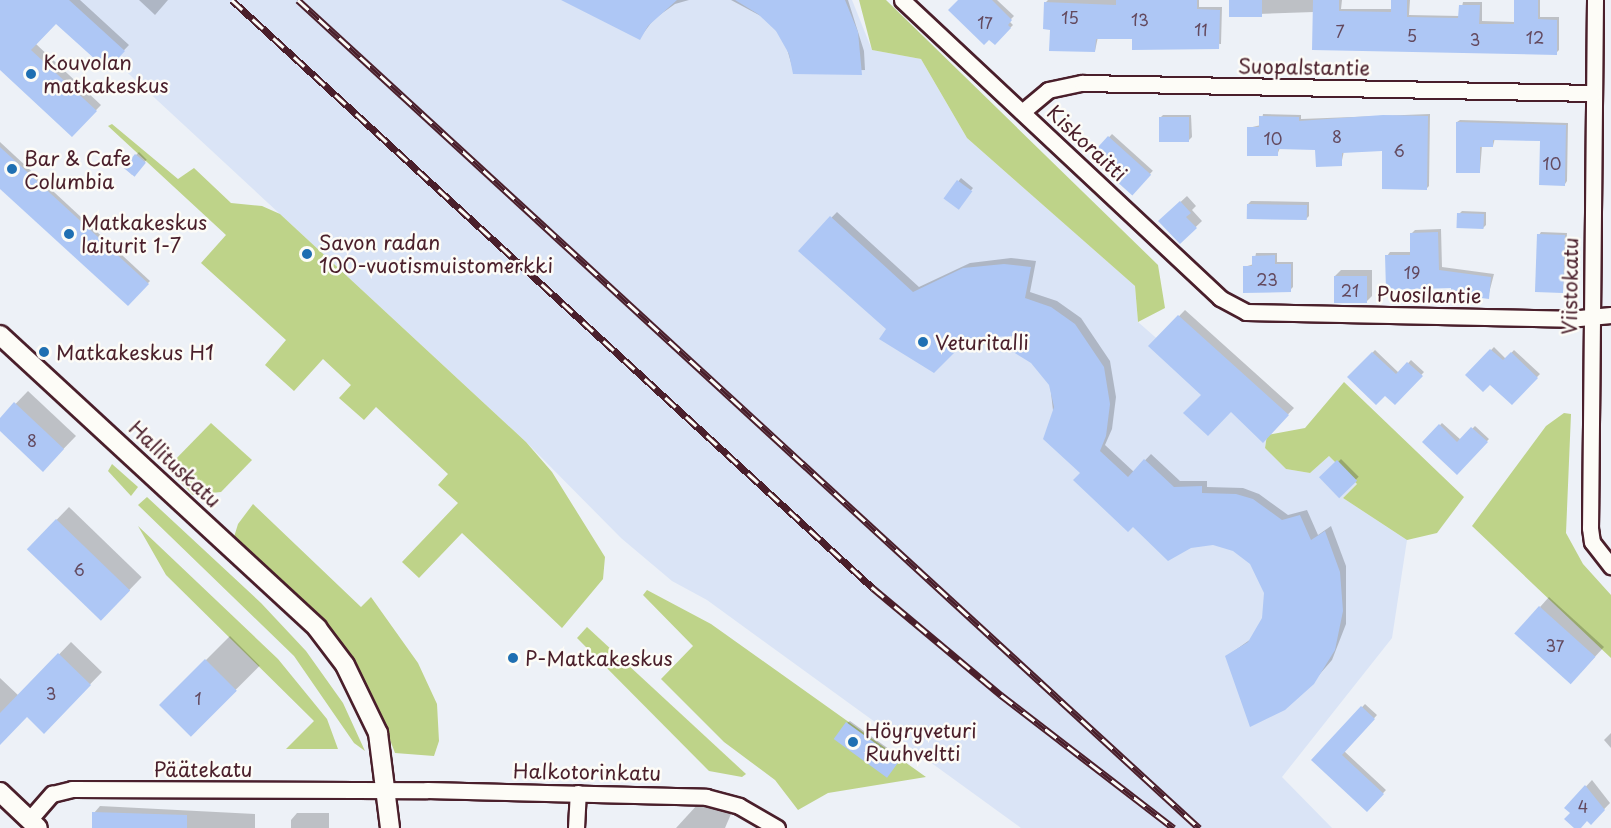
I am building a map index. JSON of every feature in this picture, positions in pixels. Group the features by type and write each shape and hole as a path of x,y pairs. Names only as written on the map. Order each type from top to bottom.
{"street":[{"name":"Kiskoraitti","path":"902,0 1220,298 1246,312"},
{"name":"Viistokatu","path":"1595,0 1590,316 1590,528 1592,542 1611,566"},
{"name":"Suopalstantie","path":"1022,112 1048,90 1082,83 1593,93"},
{"name":"Puosilantie","path":"1246,312 1611,315"},
{"name":"Hallituskatu","path":"0,335 317,628 365,700 378,733 388,791 390,828"},
{"name":"Päätekatu","path":"34,824 52,794 72,789 388,791"},
{"name":"Halkotorinkatu","path":"388,791 706,797 739,806 777,828"},
{"path":"0,792 34,824"},
{"path":"576,828 578,793"}],"shaded area":[{"path":"49,0 852,0 872,50 921,59 967,138 1135,286 1138,322 1267,435 1265,448 1286,469 1310,473 1329,456 1357,484 1343,498 1407,540 1392,638 1282,777 1332,828 1021,828 707,600 672,581 621,538 526,442"}],"green space":[{"path":"859,0 886,0 1158,265 1165,308 1138,322 1135,286 967,138 921,59 872,50"},
{"path":"112,124 178,179 194,168 231,203 262,206 280,214 526,442 552,472 605,557 603,579 562,628 462,533 419,578 402,562 458,503 438,485 448,474 376,407 364,420 339,398 351,385 323,359 294,391 265,365 286,340 201,263 226,235 108,126"},
{"path":"1344,382 1464,497 1437,533 1407,540 1343,498 1357,484 1329,456 1310,473 1286,469 1265,448 1267,435 1305,428"},
{"path":"1564,413 1571,414 1566,533 1583,564 1611,595 1611,658 1472,526 1546,426"},
{"path":"211,423 252,460 221,492 193,495 167,468"},
{"path":"112,464 138,487 131,496 108,471"},
{"path":"147,497 261,603 306,651 343,703 365,751 354,743 294,656 138,505"},
{"path":"253,504 361,607 371,597 418,663 437,704 439,741 434,756 395,753 376,703 328,629 234,537 238,524"},
{"path":"138,526 278,659 327,719 338,749 286,749 314,721 166,575"},
{"path":"647,590 711,624 926,777 828,793 798,810 775,780 724,742 661,679 693,646 643,595"},
{"path":"587,627 746,774 742,777 709,771 577,638"}],"building":[{"path":"0,0 69,0 125,51 107,70 56,24 31,50 97,111 72,137 0,70"},
{"path":"561,0 677,0 648,26 640,40"},
{"path":"735,0 845,0 858,32 862,75 793,74 789,54 776,31 758,14"},
{"path":"958,0 992,0 1012,20 1008,25 1011,28 995,45 989,40 984,45 948,10"},
{"path":"1116,0 1197,0 1197,9 1220,10 1219,49 1132,50 1132,39 1096,39 1095,52 1049,51 1050,30 1043,29 1044,2 1116,5"},
{"path":"1229,0 1262,0 1262,17 1229,17"},
{"path":"1313,0 1339,0 1339,11 1391,12 1391,0 1407,0 1407,17 1458,18 1459,5 1480,5 1479,24 1514,24 1514,0 1538,0 1538,19 1557,20 1557,55 1312,50"},
{"path":"1383,115 1428,116 1427,190 1382,189 1382,151 1342,153 1342,166 1316,167 1315,150 1278,149 1278,156 1247,156 1247,127 1259,127 1259,116 1299,117 1299,121"},
{"path":"1159,117 1189,117 1189,142 1159,142"},
{"path":"1456,122 1566,125 1565,186 1539,185 1540,141 1493,140 1493,147 1480,147 1480,173 1456,173"},
{"path":"1108,136 1151,175 1132,196 1089,157"},
{"path":"0,147 149,284 128,306 0,189"},
{"path":"135,154 146,163 135,177 124,168"},
{"path":"957,180 972,191 959,210 943,199"},
{"path":"1180,201 1191,213 1186,217 1197,228 1180,244 1158,221"},
{"path":"1247,204 1307,205 1307,220 1247,219"},
{"path":"1457,213 1484,214 1483,229 1456,228"},
{"path":"830,216 913,292 963,268 1004,264 1031,267 1025,298 1051,307 1075,324 1104,367 1110,404 1106,436 1100,451 1128,477 1144,459 1174,487 1202,486 1202,493 1236,494 1253,499 1282,520 1300,515 1311,540 1325,531 1340,572 1343,611 1335,650 1314,684 1285,710 1250,727 1225,656 1248,642 1262,618 1264,593 1250,564 1233,551 1213,545 1191,548 1168,561 1133,527 1128,532 1073,480 1080,473 1043,439 1054,407 1049,385 1031,363 1010,350 1014,336 969,338 934,373 879,339 886,329 798,251"},
{"path":"1438,232 1439,270 1491,277 1489,299 1451,294 1451,288 1386,290 1385,255 1410,255 1410,233"},
{"path":"1537,234 1565,235 1563,293 1535,292"},
{"path":"1275,255 1275,264 1291,264 1291,292 1243,293 1243,266 1252,266 1252,256"},
{"path":"1334,276 1367,276 1367,303 1334,303"},
{"path":"1178,315 1289,415 1263,443 1231,412 1208,436 1183,413 1201,395 1148,346"},
{"path":"1490,349 1503,360 1511,352 1538,378 1512,405 1490,385 1483,392 1465,375"},
{"path":"1372,352 1396,374 1407,362 1423,376 1395,405 1385,396 1376,405 1347,377"},
{"path":"14,402 64,449 43,472 0,431 0,418"},
{"path":"1439,424 1457,442 1471,427 1488,442 1457,475 1422,442"},
{"path":"1337,460 1357,481 1339,498 1319,477"},
{"path":"56,519 130,591 101,621 27,549"},
{"path":"1539,606 1595,657 1571,684 1514,633"},
{"path":"58,653 91,685 44,734 27,717 0,745 0,713"},
{"path":"205,659 237,691 191,737 159,705"},
{"path":"1361,706 1375,719 1342,755 1384,794 1367,812 1311,760"},
{"path":"846,722 899,761 887,778 834,739"},
{"path":"1585,785 1605,810 1591,825 1587,821 1581,828 1574,828 1564,819 1570,813 1564,808"},
{"path":"92,812 187,815 187,828 92,828"}],"railway":[{"path":"232,0 873,588 1001,695 1174,828"},
{"path":"298,0 1199,828"}],"place":[{"name":"Kouvolan matkakeskus","path":"31,74"},
{"name":"Bar & Cafe Columbia","path":"12,169"},
{"name":"Matkakeskus laiturit 1-7","path":"69,234"},
{"name":"Savon radan 100-vuotismuistomerkki","path":"307,254"},
{"name":"Veturitalli","path":"923,342"},
{"name":"Matkakeskus H1","path":"44,352"},
{"name":"P-Matkakeskus","path":"513,658"},
{"name":"Höyryveturi Ruuhveltti","path":"853,742"}]}
